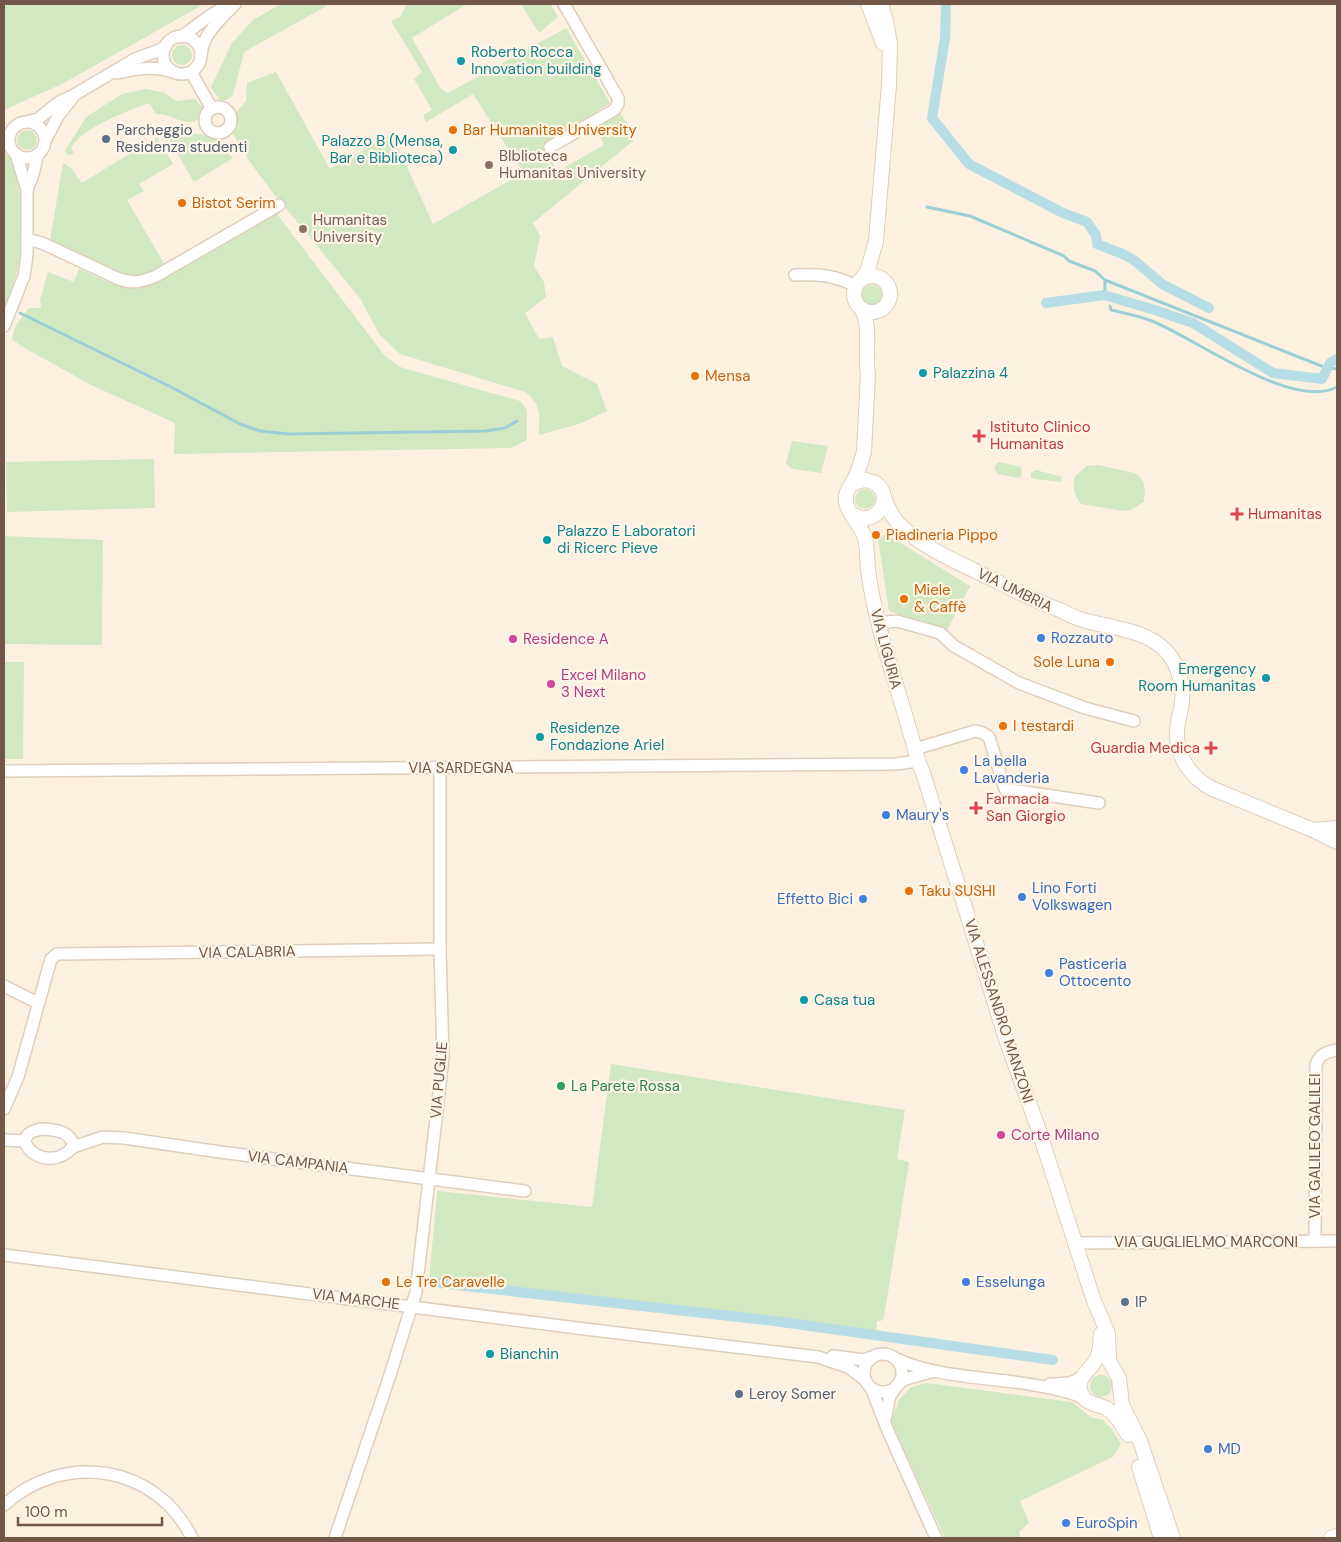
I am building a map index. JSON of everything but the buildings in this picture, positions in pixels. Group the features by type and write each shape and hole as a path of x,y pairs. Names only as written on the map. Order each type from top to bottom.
{"street":[{"path":"182,37 202,20 221,8 234,4"},
{"path":"109,75 148,68 161,68 180,74 191,72 196,68 205,39 234,4"},
{"path":"550,147 614,110 618,104 618,98 564,4"},
{"path":"868,4 880,32 890,65"},
{"path":"868,374 866,362 867,319 855,300 859,282 871,261 876,241 890,65 888,29 881,4"},
{"path":"27,190 10,151 9,138 14,128 38,119 58,102 74,95 135,59 157,51 175,38 182,37 193,40 200,50 201,56"},
{"path":"166,46 163,58 168,69 174,72"},
{"path":"191,72 212,109"},
{"path":"4,326 24,276 27,255 27,190 38,154 45,145 46,139 58,116 74,95"},
{"path":"14,128 30,122 41,128 46,139"},
{"path":"10,151 27,158 38,154"},
{"path":"27,239 42,243 119,280 131,283 142,282 156,276 279,205"},
{"path":"876,241 878,261 891,295 890,301 883,309 875,327 868,374 864,452 857,474 845,497 846,505 851,513 862,518 873,516 900,526"},
{"path":"795,275 827,275 859,282 874,276 885,281"},
{"path":"862,310 873,313 883,309"},
{"path":"864,452 868,465 881,491 881,509 873,516"},
{"path":"851,485 864,480 873,482 881,491"},
{"name":"VIA UMBRIA","path":"881,491 900,526 918,540 1038,602 1081,620 1145,637 1167,652 1180,675 1182,688 1177,743 1186,766 1192,774 1201,783 1212,789 1314,830"},
{"name":"VIA LIGURIA","path":"851,513 864,535 868,572 878,623 916,755"},
{"name":"VIA LIGURIA","path":"864,535 873,516"},
{"path":"878,623 897,621 940,632 954,646 1019,683 1085,708 1134,721"},
{"name":"VIA SARDEGNA","path":"4,771 888,764 916,755 975,731 989,737 1005,789 1099,803"},
{"name":"VIA ALESSANDRO MANZONI","path":"916,755 1007,1042 1037,1125 1074,1243 1108,1334 1109,1359 1119,1378 1122,1405 1140,1441 1173,1538"},
{"name":"VIA PUGLIE","path":"335,1538 416,1292 443,1058 440,949 440,768"},
{"path":"1314,830 1337,828"},
{"path":"1314,830 1337,842"},
{"name":"VIA CALABRIA","path":"38,1003 54,956 57,954 440,949"},
{"path":"4,986 38,1003 18,1077 4,1108"},
{"name":"VIA GALILEO GALILEI","path":"1315,1241 1316,1064 1317,1059 1323,1054 1337,1050"},
{"path":"4,1140 25,1141 28,1135 35,1130 52,1130 69,1136 73,1142 73,1147"},
{"name":"VIA CAMPANIA","path":"25,1141 26,1147 32,1154 56,1158 68,1153 73,1147 103,1138 124,1138 525,1191"},
{"name":"VIA GUGLIELMO MARCONI","path":"1074,1243 1337,1241"},
{"name":"VIA MARCHE","path":"4,1255 818,1357"},
{"name":"VIA ALESSANDRO MANZONI","path":"1085,1373 1099,1353 1101,1319"},
{"path":"818,1357 838,1356 864,1360 885,1354 934,1372 1036,1384 1075,1394 1105,1408 1114,1414 1130,1439 1161,1538"},
{"path":"818,1357 848,1367 864,1380 872,1390 888,1432 936,1538"},
{"path":"864,1380 864,1367 872,1357"},
{"path":"885,1420 890,1396 898,1385 902,1370 896,1359"},
{"path":"1036,1384 1070,1383 1100,1365 1114,1371"},
{"path":"872,1390 885,1392 906,1379 934,1372"},
{"path":"1085,1373 1080,1389 1092,1403 1104,1405 1112,1402 1120,1388"},
{"path":"4,1505 16,1494 37,1482 60,1474 84,1471 108,1473 131,1480 153,1492 171,1507 186,1526 192,1538"},
{"path":"1331,1538 1337,1536"}],"green space":[{"path":"4,4 204,4 64,83 4,110"},
{"path":"281,4 330,4 244,52 233,95 226,100 220,101 211,87 232,43 253,20"},
{"path":"407,4 467,4 412,38 441,89 448,93 566,28 610,103 542,146 558,171 604,145 594,126 620,113 629,126 633,141 533,223 540,236 534,266 544,282 546,297 525,313 539,339 553,337 562,366 597,384 607,411 579,424 539,435 537,406 525,392 400,354 379,334 360,298 274,194 252,165 233,134 233,116 246,101 247,83 276,72 330,169 392,134 433,224 527,171 523,172 473,94 426,122 423,115 432,110 414,79 422,72 391,21 400,17"},
{"path":"521,4 550,4 558,17 539,33"},
{"path":"182,45 189,48 192,55 189,62 182,65 175,62 172,55 175,48"},
{"path":"146,89 165,93 176,101 195,99 204,109 201,118 189,122 156,114 149,103 95,126 77,140 71,148 74,154 67,155 65,151 86,117 122,94"},
{"path":"27,130 34,133 37,140 34,147 27,150 20,147 17,140 20,133"},
{"path":"167,131 199,134 219,139 226,152 233,158 194,182 166,134"},
{"path":"157,137 173,164 139,184 144,191 127,200 165,265 144,275 126,275 93,262 50,240 63,163 71,168 82,183"},
{"path":"4,153 10,158 17,177 21,206 21,235 18,269 4,308"},
{"path":"277,214 385,356 400,367 520,401 527,410 527,440 511,448 174,454 175,423 91,385 21,346 12,339 16,325 29,308 41,308 40,300 48,272 74,282 79,269 116,285 125,287 144,286 155,283"},
{"path":"872,285 879,288 882,295 879,302 872,305 865,302 862,295 865,288"},
{"path":"792,441 828,446 821,473 792,469 786,463"},
{"path":"154,459 155,508 7,512 6,462"},
{"path":"997,463 1021,467 1022,475 1018,478 998,474 994,469"},
{"path":"1098,465 1134,473 1138,476 1144,486 1144,502 1130,510 1124,511 1081,504 1074,491 1075,476 1087,466"},
{"path":"1036,470 1062,477 1061,482 1034,479 1031,477 1031,473"},
{"path":"865,489 872,492 875,499 872,506 865,509 858,506 855,499 858,492"},
{"path":"886,534 970,586 947,630 889,611 878,539"},
{"path":"4,536 103,540 102,645 5,644"},
{"path":"5,662 24,662 23,759 5,759"},
{"path":"611,1064 905,1110 897,1159 909,1163 884,1317 881,1321 877,1321 876,1333 429,1281 437,1191 592,1207"},
{"path":"1101,1375 1109,1378 1112,1386 1109,1394 1101,1397 1093,1394 1090,1386 1093,1378"},
{"path":"927,1383 1072,1402 1091,1417 1103,1420 1112,1429 1121,1444 1113,1457 1020,1501 1029,1523 1019,1532 1020,1538 945,1538 891,1422 899,1400 911,1387"}],"waterway":[{"path":"946,4 945,38 932,118 969,164 1063,213 1087,222 1096,235 1097,244 1125,255 1162,284 1209,308"},
{"path":"927,207 970,216 1064,256 1069,261 1095,271 1105,280 1324,367 1337,369"},
{"path":"1105,280 1105,291"},
{"path":"1046,303 1104,295 1155,310 1193,323 1273,373 1322,379 1330,363 1337,359"},
{"path":"1110,306 1111,310 1152,321 1270,381 1295,389 1318,392 1337,387"},
{"path":"20,313 169,386 240,424 260,431 288,434 485,431 505,428 517,421"},
{"path":"430,1282 774,1321 1053,1360"}],"place":[{"name":"Roberto Rocca Innovation building","path":"461,61"},
{"name":"Bar Humanitas University","path":"453,130"},
{"name":"Parcheggio Residenza studenti","path":"106,139"},
{"name":"Palazzo B (Mensa, Bar e Biblioteca)","path":"453,150"},
{"name":"BIblioteca Humanitas University","path":"489,165"},
{"name":"Bistot Serim","path":"182,203"},
{"name":"Humanitas University","path":"303,229"},
{"name":"Palazzina 4","path":"923,373"},
{"name":"Mensa","path":"695,376"},
{"name":"Istituto Clinico Humanitas","path":"979,436"},
{"name":"Humanitas","path":"1237,514"},
{"name":"Piadineria Pippo","path":"876,535"},
{"name":"Palazzo E Laboratori di Ricerc Pieve","path":"547,540"},
{"name":"Miele & Caffè","path":"904,599"},
{"name":"Rozzauto","path":"1041,638"},
{"name":"Residence A","path":"513,639"},
{"name":"Sole Luna","path":"1110,662"},
{"name":"Emergency Room Humanitas","path":"1266,678"},
{"name":"Excel Milano 3 Next","path":"551,684"},
{"name":"I testardi","path":"1003,726"},
{"name":"Residenze Fondazione Ariel","path":"540,737"},
{"name":"Guardia Medica","path":"1211,748"},
{"name":"La bella Lavanderia","path":"964,770"},
{"name":"Farmacia San Giorgio","path":"976,808"},
{"name":"Maury's","path":"886,815"},
{"name":"Taku SUSHI","path":"909,891"},
{"name":"Lino Forti Volkswagen","path":"1022,897"},
{"name":"Effetto Bici","path":"863,899"},
{"name":"Pasticeria Ottocento","path":"1049,973"},
{"name":"Casa tua","path":"804,1000"},
{"name":"La Parete Rossa","path":"561,1086"},
{"name":"Corte Milano","path":"1001,1135"},
{"name":"Le Tre Caravelle","path":"386,1282"},
{"name":"Esselunga","path":"966,1282"},
{"name":"IP","path":"1125,1302"},
{"name":"Bianchin","path":"490,1354"},
{"name":"Leroy Somer","path":"739,1394"},
{"name":"MD","path":"1208,1449"},
{"name":"EuroSpin","path":"1066,1523"}]}
